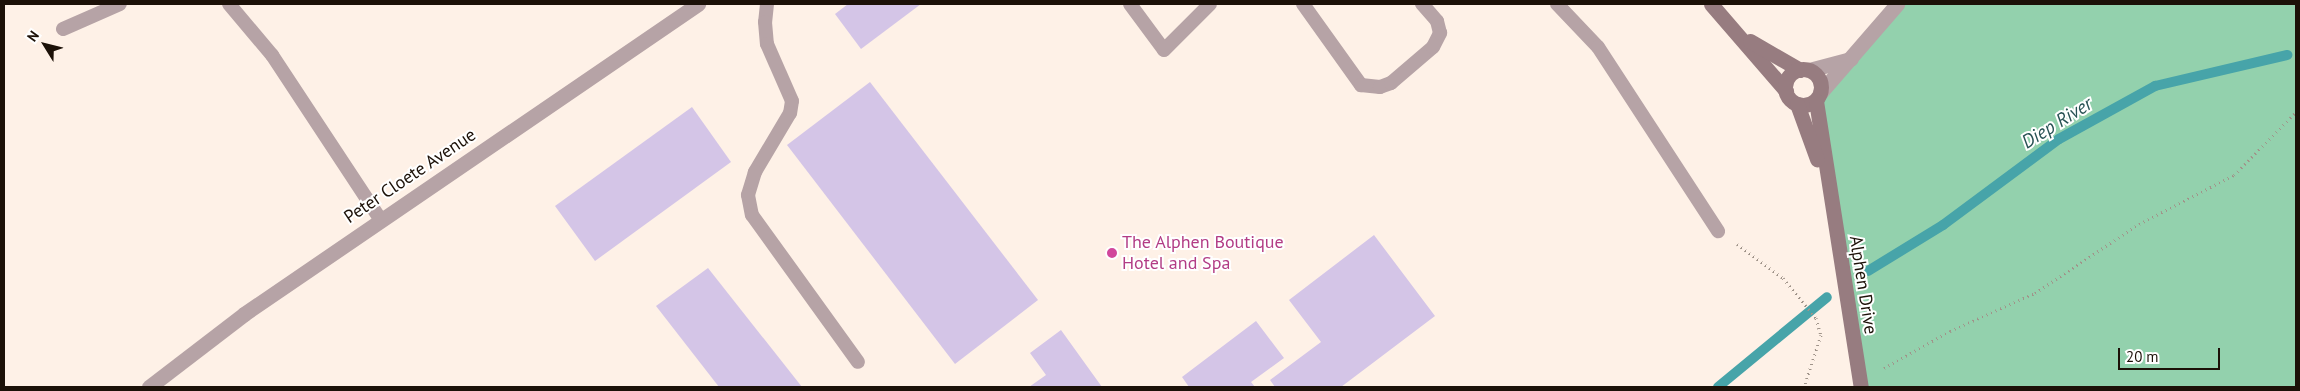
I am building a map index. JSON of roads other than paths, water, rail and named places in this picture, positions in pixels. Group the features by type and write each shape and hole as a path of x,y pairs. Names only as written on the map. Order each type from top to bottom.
{"street":[{"name":"Peter Cloete Avenue","path":"149,387 244,314 380,219 698,4"},
{"path":"1711,4 1742,36 1786,90 1789,99 1798,104 1818,97 1897,4"},
{"path":"1742,36 1817,76 1818,97"},
{"path":"1786,90 1792,74 1851,59"},
{"name":"Alphen Drive","path":"1818,97 1828,188 1860,384"},
{"name":"Alphen Drive","path":"1798,104 1828,188"}],"lane":[{"path":"63,29 120,4"},
{"path":"229,4 272,55 380,219"},
{"path":"767,4 765,22 767,44 792,101 790,113 755,172 748,195 752,215 858,362"},
{"path":"1130,4 1164,50 1210,4"},
{"path":"1303,4 1361,85 1380,87 1390,83 1433,47 1440,33 1437,21 1422,4"},
{"path":"1557,4 1603,54 1718,231"}],"waterway":[{"name":"Diep River","path":"1868,271 1943,225 2059,139 2155,86 2287,55"},
{"name":"Diep River","path":"1718,387 1827,297"}],"place":[{"name":"The Alphen Boutique Hotel and Spa","path":"1112,253"}]}
